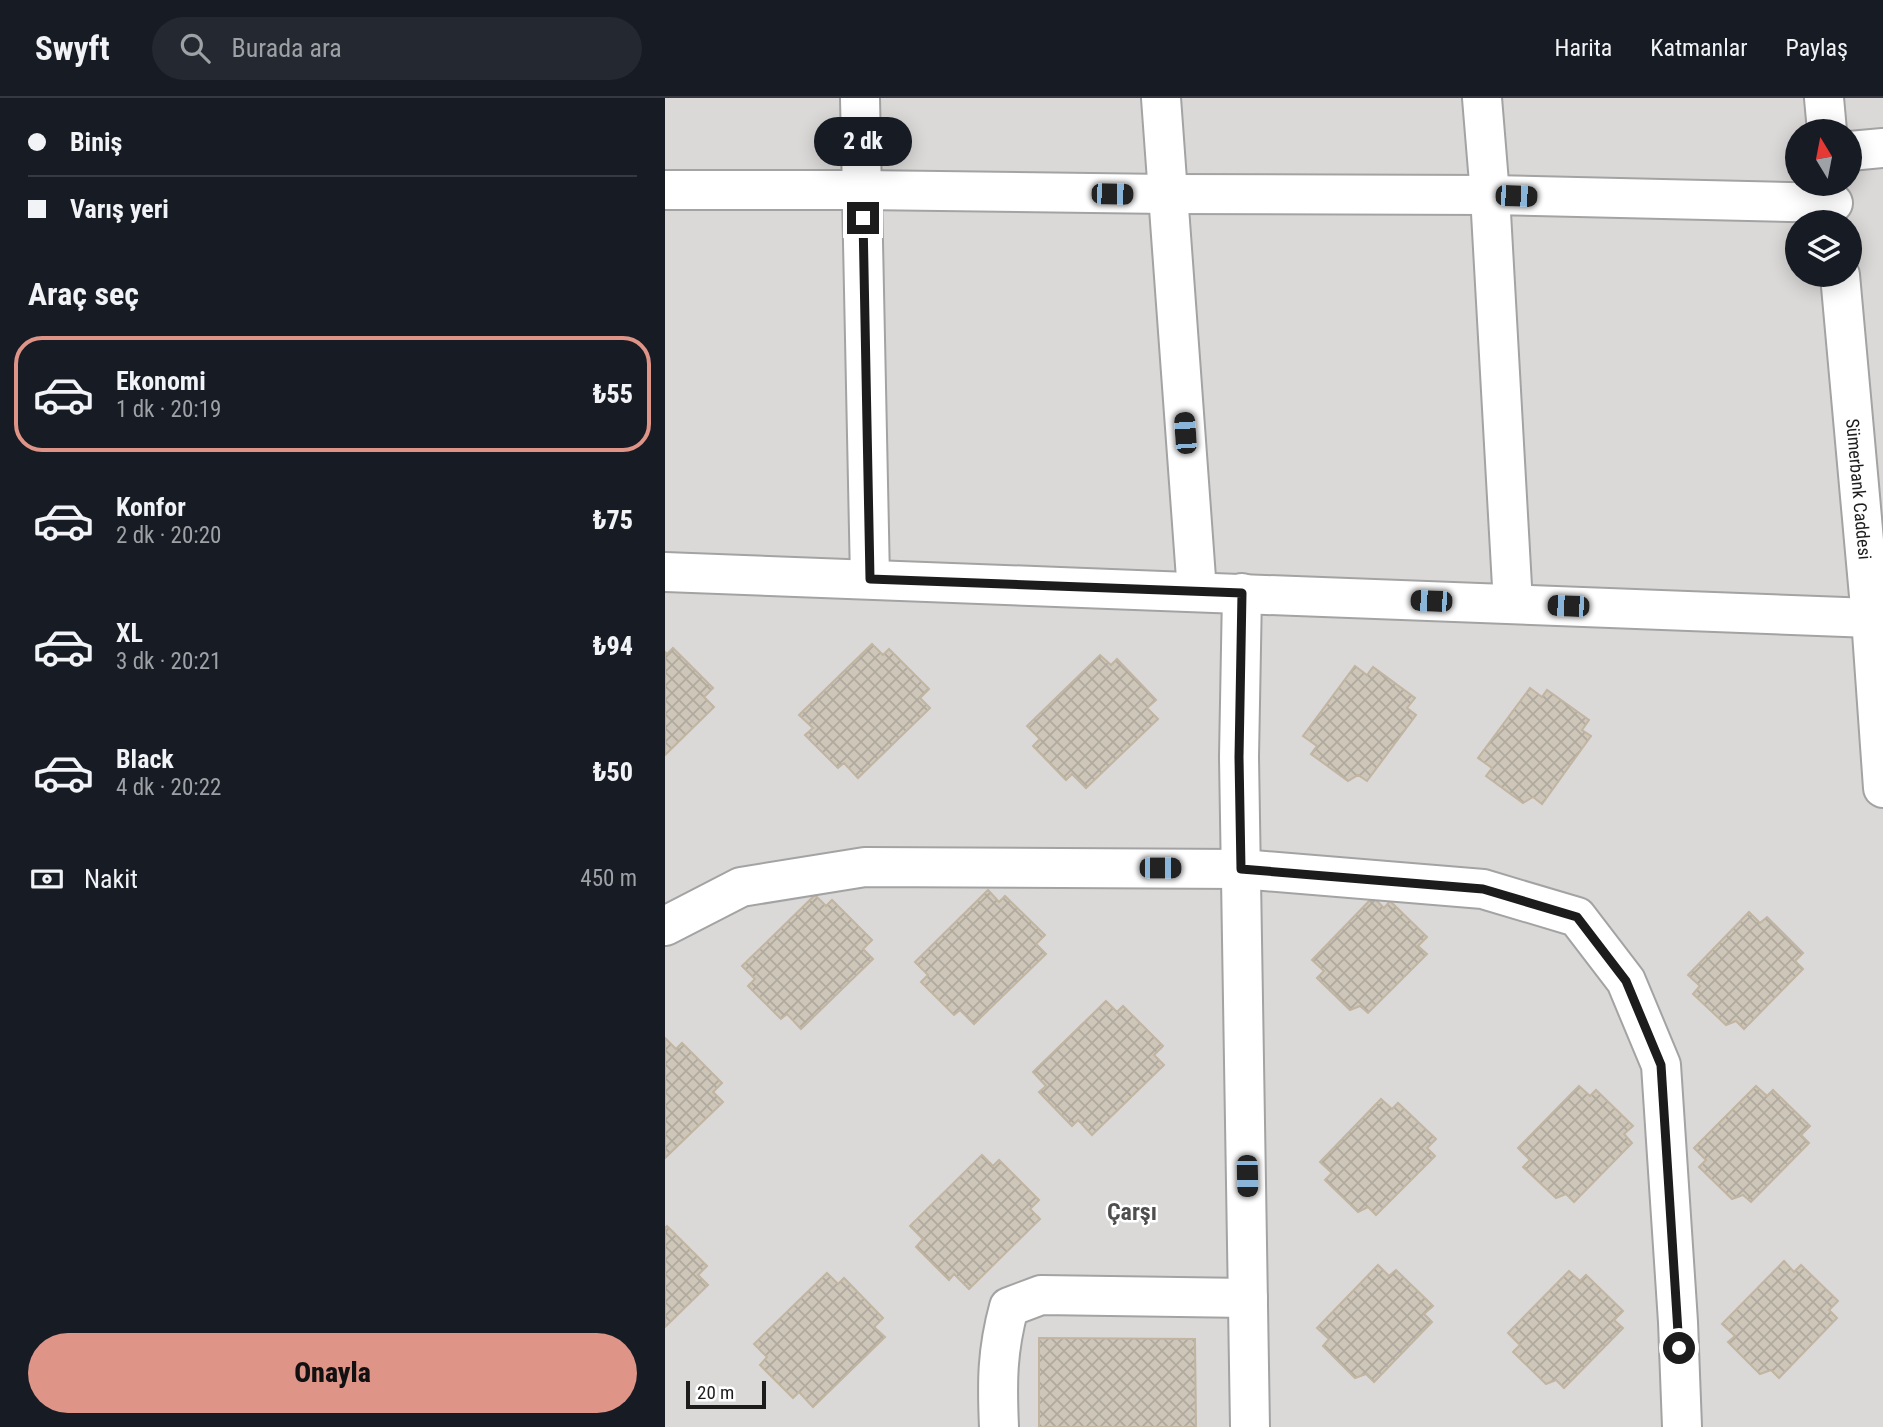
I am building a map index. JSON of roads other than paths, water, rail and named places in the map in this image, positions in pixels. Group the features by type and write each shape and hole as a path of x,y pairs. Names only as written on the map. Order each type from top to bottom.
{"street":[{"path":"860,98 870,579"},
{"path":"1161,98 1196,592"},
{"path":"1482,98 1513,604"},
{"path":"1824,98 1826,119"},
{"path":"1862,150 1883,148"},
{"path":"665,190 1490,195 1833,203"},
{"name":"Sümerbank Caddesi","path":"1841,287 1877,617 1883,788"},
{"path":"665,572 1877,617"},
{"path":"1242,593 1239,757 1250,1427"},
{"path":"665,926 741,887 865,867 1241,869 1483,889 1577,917 1626,981 1661,1065 1682,1427"},
{"path":"999,1427 997,1378 1001,1336 1009,1307 1041,1296 1248,1298"}],"district":[{"name":"Çarşı","path":"1132,1212"}]}
